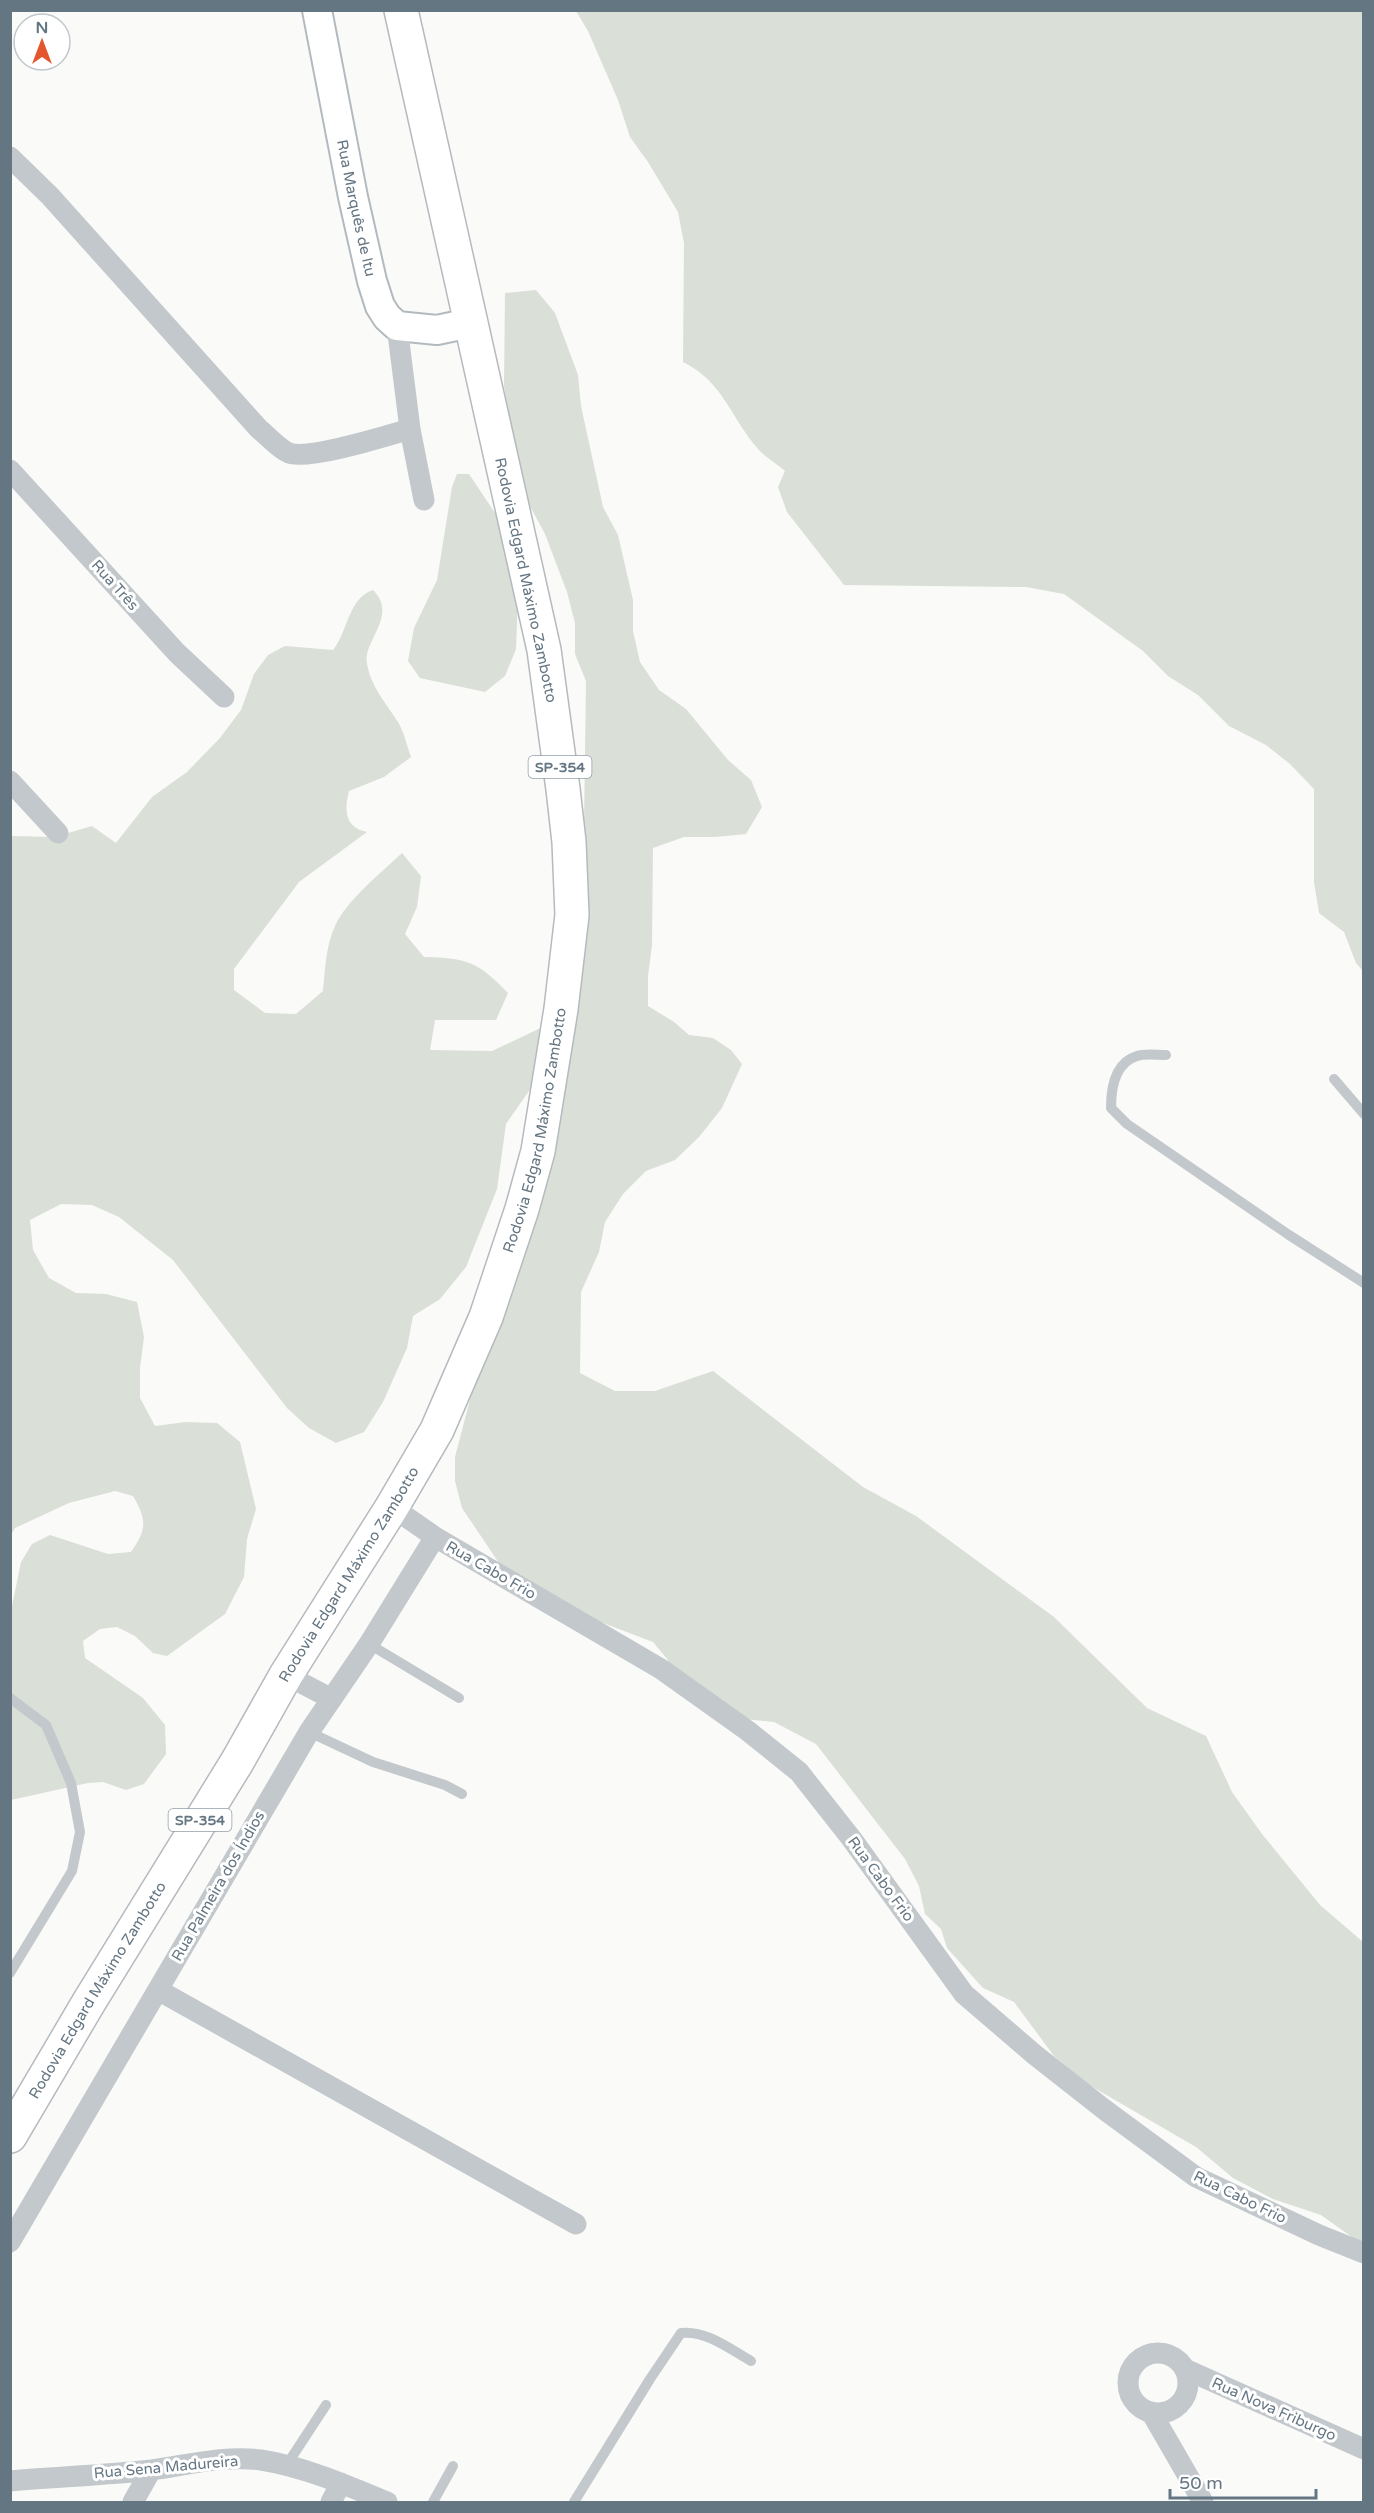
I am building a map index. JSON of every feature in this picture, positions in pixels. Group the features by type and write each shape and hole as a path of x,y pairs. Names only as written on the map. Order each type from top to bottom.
{"main road":[{"name":"Rua Marquês de Itu","path":"317,10 353,197 372,280 380,306 397,326"},
{"name":"Rodovia Edgard Máximo Zambotto","path":"10,2136 89,2002 237,1762 286,1675 392,1507 449,1407 486,1317 522,1209 538,1150 561,1009 572,915 567,832 544,650 401,10"},
{"path":"397,326 437,330 470,323"}],"street":[{"path":"10,157 57,204 259,429 290,453 313,453 339,448 410,429"},
{"path":"397,326 410,429 424,500"},
{"name":"Rua Três","path":"10,470 177,653 224,697"},
{"path":"10,781 58,833"},
{"name":"Rua Cabo Frio","path":"392,1507 435,1537 661,1669 748,1731 800,1772 851,1838 964,1994 1035,2055 1105,2110 1196,2177 1319,2235 1364,2253"},
{"name":"Rua Palmeira dos Índios","path":"10,2242 309,1732 369,1644 435,1537"},
{"path":"286,1675 332,1699"},
{"path":"158,1990 576,2224"},
{"path":"1151,2412 1170,2410 1185,2397 1188,2378 1185,2369 1179,2361 1161,2353 1151,2354 1134,2364 1128,2383 1129,2392 1134,2401 1151,2412 1203,2502"},
{"name":"Rua Nova Friburgo","path":"1185,2369 1364,2449"},
{"name":"Rua Sena Madureira","path":"10,2481 151,2470 213,2460 260,2460 342,2483 387,2502"},
{"path":"133,2502 151,2470"},
{"path":"331,2502 342,2483"}],"lane":[{"path":"1166,1055 1136,1056 1120,1068 1111,1086 1111,1108 1127,1124 1289,1235 1364,1283"},
{"path":"1334,1079 1364,1114"},
{"path":"369,1644 459,1698"},
{"path":"10,1698 46,1725 71,1783 80,1832 72,1871 10,1973"},
{"path":"309,1732 373,1762 445,1785 462,1794"},
{"path":"574,2502 637,2398 681,2333 691,2332 704,2335 751,2361"},
{"path":"286,2466 326,2405"},
{"path":"433,2502 453,2466"}],"shaded area":[{"path":"576,11 1363,11 1363,971 1356,963 1344,932 1319,913 1314,882 1314,789 1290,764 1266,745 1229,726 1198,695 1168,676 1143,651 1064,594 1026,587 844,585 787,512 778,487 785,471 765,456 749,438 718,390 697,370 683,362 684,243 678,212 630,137 618,100 588,31"},
{"path":"536,290 555,313 578,375 581,406 603,507 618,535 633,600 633,631 640,662 659,690 686,709 728,760 751,780 762,807 746,834 684,837 653,848 652,945 648,976 648,1006 674,1022 689,1035 713,1038 731,1050 742,1064 722,1108 699,1137 675,1160 646,1171 623,1194 605,1222 599,1252 581,1292 580,1373 615,1391 655,1391 713,1371 863,1487 916,1516 1054,1617 1147,1708 1206,1736 1232,1792 1262,1834 1320,1905 1363,1942 1363,2245 1321,2215 1273,2199 1233,2178 1196,2147 1084,2082 1054,2056 1014,2002 983,1988 947,1948 941,1929 925,1914 919,1886 905,1859 816,1744 774,1722 733,1718 669,1683 668,1660 653,1642 561,1607 511,1581 462,1508 455,1481 455,1457 582,971 586,681 575,654 575,623 567,592 545,534 519,479 504,386 505,293"},
{"path":"457,474 469,474 507,531 519,569 516,649 505,676 485,692 420,678 408,661 414,628 437,580 452,487"},
{"path":"373,590 380,600 382,609 378,628 369,646 367,664 375,687 400,726 411,757 384,777 349,791 347,811 350,822 354,827 367,832 299,882 234,969 234,990 265,1013 296,1014 323,991 326,958 340,916 365,887 402,853 421,876 417,907 405,934 424,957 451,959 471,964 488,974 508,993 496,1020 435,1020 430,1050 492,1051 547,1025 540,1075 506,1124 497,1189 466,1267 440,1299 413,1316 407,1348 383,1402 364,1432 336,1443 309,1428 287,1408 173,1260 119,1217 92,1205 61,1204 30,1220 33,1250 49,1278 76,1293 106,1294 137,1302 144,1337 140,1368 140,1398 155,1426 186,1422 217,1423 240,1442 256,1509 247,1539 244,1577 225,1614 167,1656 153,1653 135,1636 117,1627 100,1629 83,1641 85,1658 143,1698 165,1725 166,1754 144,1784 126,1790 103,1782 88,1783 11,1800 10,1616 21,1562 32,1544 50,1535 108,1554 131,1552 140,1537 143,1518 133,1496 115,1491 69,1503 15,1528 11,1535 11,836 55,837 92,826 116,843 152,797 187,772 220,738 241,710 254,674 268,655 285,646 333,650 358,600"}]}
